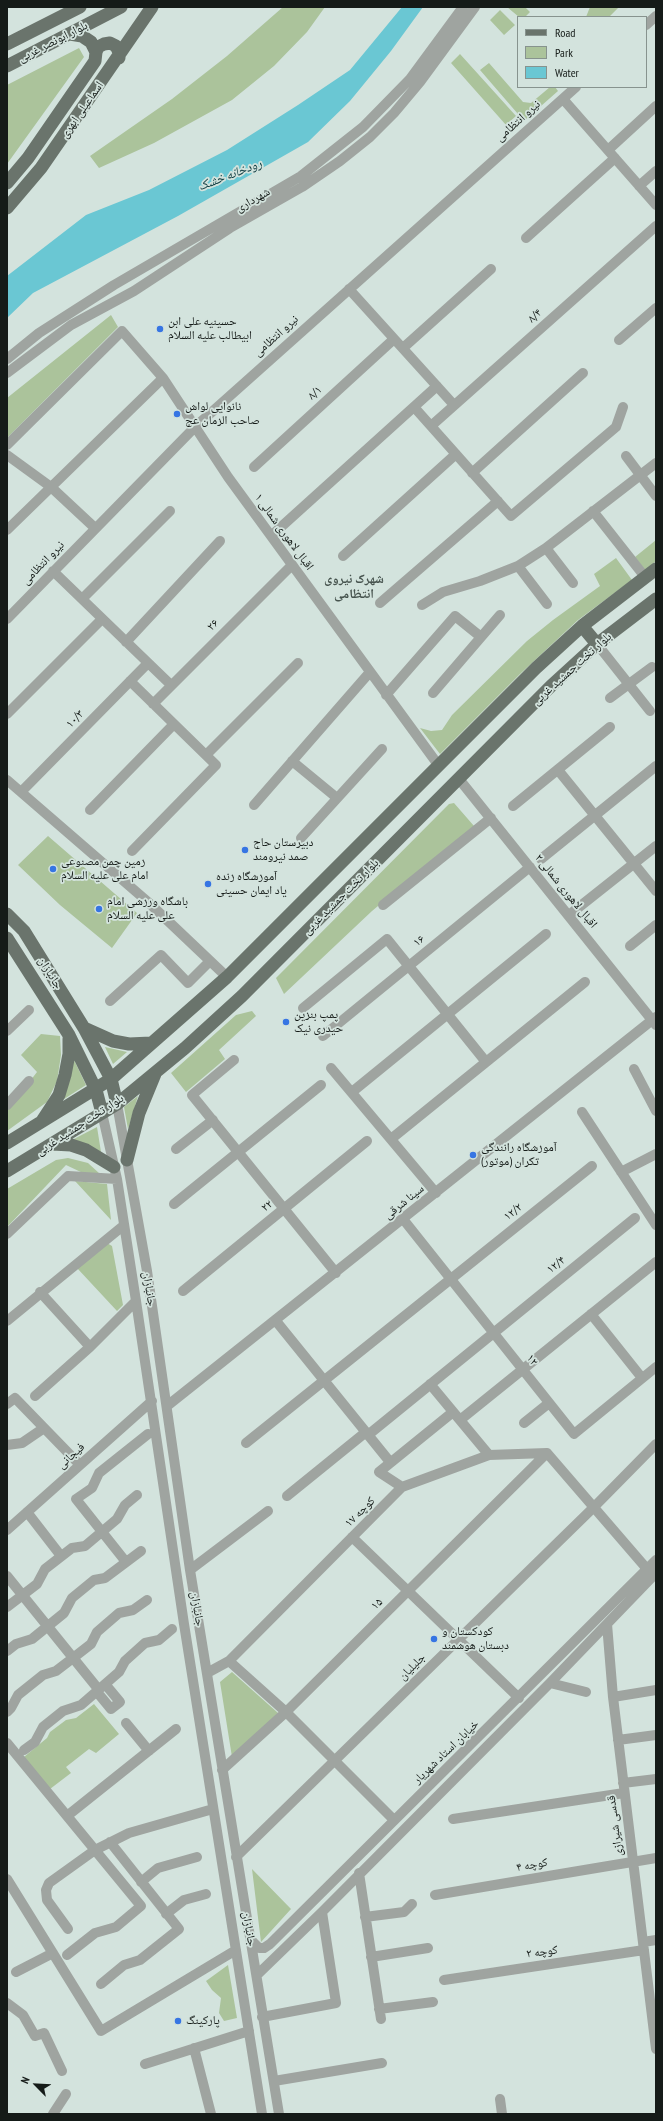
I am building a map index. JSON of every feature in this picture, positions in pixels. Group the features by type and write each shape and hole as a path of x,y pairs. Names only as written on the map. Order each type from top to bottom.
{"main road":[{"name":"بلوار ابونصر غربی","path":"7,44 80,7"},
{"name":"بلوار ابونصر غربی","path":"7,66 121,7"},
{"name":"اسماعیلی ابهری","path":"7,208 41,168 119,58 152,7"},
{"path":"70,34 82,36 91,42 96,52"},
{"path":"96,52 98,47 110,43 116,46 119,52 119,58"},
{"name":"اسماعیلی ابهری","path":"7,183 28,158 89,72 96,52"},
{"name":"بلوار تخت جمشید غربی","path":"7,1143 96,1090 111,1079 227,977 536,668 582,626 656,569"},
{"name":"بلوار تخت جمشید غربی","path":"7,1171 117,1104 242,996 551,686 597,644 656,598"},
{"path":"582,626 597,644"},
{"path":"354,851 371,867"},
{"name":"جانبازان","path":"7,914 24,931 84,1028 111,1079 117,1104"},
{"name":"جانبازان","path":"8,943 68,1035 96,1090 102,1114"},
{"path":"84,1028 113,1041 129,1044 151,1043"},
{"path":"40,1123 59,1095 69,1054 68,1035"},
{"path":"127,1160 139,1113 157,1071"},
{"path":"52,1144 71,1145 91,1153 115,1173"}],"street":[{"name":"شهرداری","path":"7,360 39,333 114,285 300,176 363,127 410,79 463,7"},
{"name":"شهرداری","path":"7,373 71,325 134,291 230,228 302,187 340,162 370,137 394,113 420,82 475,7"},
{"path":"647,24 656,16"},
{"name":"نیرو انتظامی","path":"7,619 195,427 575,88"},
{"path":"562,99 656,205"},
{"path":"608,150 656,106"},
{"path":"526,238 615,158"},
{"path":"639,186 656,171"},
{"name":"۸/۴","path":"431,426 656,226"},
{"path":"403,348 491,269"},
{"path":"349,289 454,405"},
{"path":"619,340 656,308"},
{"name":"اقبال لاهوری شمالی ۱","path":"7,445 122,331 163,378 228,477 439,766"},
{"name":"۸/۱","path":"254,467 394,339"},
{"path":"472,473 584,372"},
{"path":"7,530 163,378"},
{"path":"271,536 437,386"},
{"path":"414,407 511,516 616,427 623,407"},
{"path":"7,454 51,487 95,528"},
{"path":"343,556 456,454"},
{"path":"626,456 656,496"},
{"path":"422,605 444,592 480,581 518,566 546,548 656,462"},
{"path":"380,603 498,501"},
{"path":"82,599 170,511"},
{"path":"594,511 645,577"},
{"path":"126,642 220,542"},
{"path":"546,548 573,583"},
{"name":"۲۶","path":"153,704 292,565"},
{"path":"518,566 547,604"},
{"path":"53,572 171,685"},
{"path":"433,693 500,615"},
{"path":"386,695 455,616 481,637"},
{"path":"7,714 102,619"},
{"path":"597,644 650,711"},
{"name":"۱۰/۳","path":"21,792 148,663"},
{"path":"206,756 298,663"},
{"path":"610,698 652,667"},
{"path":"254,805 370,672"},
{"path":"130,681 216,765 132,851"},
{"path":"90,810 174,724"},
{"path":"514,806 610,727"},
{"path":"301,838 382,749"},
{"path":"292,761 338,798"},
{"path":"541,859 656,766"},
{"path":"558,770 656,891"},
{"name":"اقبال لاهوری شمالی ۲","path":"459,779 655,1020"},
{"path":"7,780 148,902 227,977"},
{"path":"383,905 491,818"},
{"path":"569,915 656,846"},
{"name":"۱۶","path":"323,1036 530,867"},
{"path":"630,946 656,926"},
{"path":"352,1092 546,934"},
{"path":"303,1008 388,939 486,1062"},
{"path":"110,1001 161,956 188,983 210,960"},
{"path":"391,1139 584,982"},
{"path":"7,1031 29,1010"},
{"name":"سینا شرقی","path":"167,1406 655,1020"},
{"path":"234,1060 192,1095 336,1273"},
{"path":"331,1068 436,1193"},
{"path":"634,1069 656,1111"},
{"path":"7,1105 29,1081"},
{"path":"174,1204 321,1086"},
{"name":"جانبازان","path":"117,1104 147,1271 190,1570 279,2114"},
{"path":"582,1112 656,1225"},
{"name":"جانبازان","path":"102,1114 115,1173 132,1274 184,1624 262,2114"},
{"path":"176,1148 213,1120"},
{"name":"۲۲","path":"183,1292 367,1141"},
{"path":"622,1172 656,1154"},
{"name":"۱۲/۲","path":"246,1444 592,1166"},
{"path":"7,1234 68,1176 115,1173"},
{"name":"۱۲/۴","path":"286,1496 430,1384 635,1218"},
{"name":"۱۲","path":"403,1219 574,1434 656,1367"},
{"path":"7,1321 40,1292 123,1226"},
{"path":"402,1488 379,1472 390,1462 522,1369 656,1262"},
{"path":"132,1274 147,1271"},
{"path":"40,1292 90,1347"},
{"path":"36,1396 90,1347 136,1301"},
{"path":"591,1314 642,1378"},
{"path":"276,1321 390,1462"},
{"path":"430,1384 489,1455"},
{"path":"11,1401 44,1428 80,1465"},
{"name":"فیجانی","path":"7,1530 152,1401"},
{"path":"524,1423 549,1403"},
{"path":"7,1445 22,1443 44,1428"},
{"path":"126,1562 76,1499 92,1488 99,1473 148,1434"},
{"name":"جلیلیان","path":"236,1857 594,1507 656,1444"},
{"path":"548,1453 653,1575"},
{"name":"کوچه ۱۷","path":"207,1673 229,1661 402,1488 489,1455 548,1453"},
{"name":"۱۵","path":"222,1770 286,1712 548,1453"},
{"path":"7,1607 37,1584 45,1569 61,1556 72,1548 85,1546 102,1532 117,1519 125,1505 137,1495"},
{"path":"190,1570 268,1511"},
{"path":"27,1512 61,1556"},
{"path":"352,1537 519,1698"},
{"path":"7,1651 16,1644 32,1639 64,1613 72,1598 94,1580 105,1578 141,1551"},
{"name":"خیابان استاد شهریار","path":"257,1974 322,1912 607,1624 653,1575 656,1560"},
{"name":"خیابان استاد شهریار","path":"250,1940 259,1948 264,1948 270,1944 519,1698 653,1575"},
{"path":"7,1576 73,1658 100,1688"},
{"path":"7,1712 18,1695 43,1675 56,1672 90,1644 97,1632 119,1613 133,1610 147,1600"},
{"path":"184,1624 199,1621"},
{"name":"قدسی شیرازی","path":"607,1624 613,1697 643,1946 654,2020 656,2049"},
{"path":"24,1750 35,1742 42,1727 63,1711 81,1705 119,1672 125,1661 145,1643 159,1640 172,1629"},
{"path":"229,1661 286,1712 394,1820"},
{"path":"550,1683 586,1692"},
{"path":"613,1697 656,1690"},
{"path":"126,1723 150,1751"},
{"path":"67,1816 176,1729"},
{"path":"618,1740 656,1735"},
{"path":"7,1743 141,1906 116,1927 95,1933 67,1955"},
{"path":"452,1819 624,1788 656,1779"},
{"path":"68,1930 47,1900 46,1890 49,1883 95,1850 129,1833 213,1809"},
{"path":"101,1984 124,1965 140,1960 179,1929 110,1842"},
{"path":"141,1882 158,1868 197,1857"},
{"name":"کوچه ۴","path":"435,1895 656,1858"},
{"path":"359,1874 380,2014 433,2002"},
{"path":"7,1879 101,2031 236,1950"},
{"path":"166,1914 184,1900 206,1894"},
{"path":"365,1917 404,1912 412,1904"},
{"path":"262,2016 336,2003 322,1912"},
{"name":"کوچه ۲","path":"444,1980 643,1946 656,1940"},
{"path":"371,1957 428,1948"},
{"path":"16,1972 53,1953"},
{"path":"7,2003 23,2015 35,2036 44,2033 62,2071"},
{"path":"145,2064 249,2031"},
{"path":"194,2048 212,2114"},
{"path":"274,2081 382,2063"},
{"path":"53,2114 66,2094"},
{"path":"500,2099 502,2114"}],"green space":[{"path":"283,7 325,7 307,32 274,66 232,100 154,143 99,168 90,156 172,99 227,56"},
{"path":"507,7 525,7 530,12 526,16 518,16"},
{"path":"590,7 619,7 610,16 586,16"},
{"path":"500,10 515,25 504,35 490,20"},
{"path":"79,48 84,57 7,164 7,85"},
{"path":"460,54 516,116 506,125 451,63"},
{"path":"489,63 523,102 531,103 549,88 556,88 558,91 524,121 480,70"},
{"path":"111,315 118,327 7,438 7,398"},
{"path":"656,540 656,561 645,570 635,557"},
{"path":"616,558 632,580 578,620 520,674 440,754 420,728 431,731 442,730 452,715 527,641 600,586 594,574"},
{"path":"454,803 474,826 372,911 284,994 276,978 449,804"},
{"path":"48,836 137,913 112,948 60,905 18,865"},
{"path":"252,1011 256,1016 219,1050 225,1059 186,1092 171,1073 236,1015"},
{"path":"41,1034 60,1036 61,1055 57,1081 47,1102 7,1131 7,1111 37,1072 21,1055"},
{"path":"105,1047 127,1052 113,1064"},
{"path":"73,1058 86,1085 61,1101"},
{"path":"138,1096 128,1129 124,1107"},
{"path":"97,1127 101,1152 72,1140"},
{"path":"68,1158 88,1163 100,1174 85,1174 66,1165 7,1227 7,1189 56,1160"},
{"path":"75,1181 107,1184 111,1220"},
{"path":"107,1243 112,1246 123,1305 117,1311 77,1268"},
{"path":"232,1672 278,1713 232,1757 220,1682"},
{"path":"94,1704 119,1734 96,1753 89,1749 66,1767 71,1773 50,1789 24,1757 47,1738 50,1732 66,1720 76,1718"},
{"path":"252,1869 291,1909 261,1942"},
{"path":"228,1965 237,2018 224,2021 219,2013 221,1998 212,1990 206,1981"}],"water":[{"name":"رودخانه خشک","path":"402,7 423,7 391,51 350,101 308,142 178,216 33,293 7,318 7,276 86,215 149,190 227,150 350,70"}],"place":[{"name":"حسینیه علی ابن ابیطالب علیه السلام","path":"160,329"},
{"name":"نانوایی لواش صاحب الزمان عج","path":"177,414"},
{"name":"دبیرستان حاج صمد نیرومند","path":"245,850"},
{"name":"زمین چمن مصنوعی امام علی علیه السلام","path":"53,869"},
{"name":"آموزشگاه زنده یاد ایمان حسینی","path":"208,884"},
{"name":"باشگاه ورزشی امام علی علیه السلام","path":"99,909"},
{"name":"پمپ بنزین حیدری نیک","path":"286,1022"},
{"name":"آموزشگاه رانندگی تکران (موتور)","path":"473,1155"},
{"name":"کودکستان و دبستان هوشمند","path":"434,1639"},
{"name":"پارکینگ","path":"178,2021"}],"district":[{"name":"شهرک نیروی انتظامی","path":"354,586"}]}
